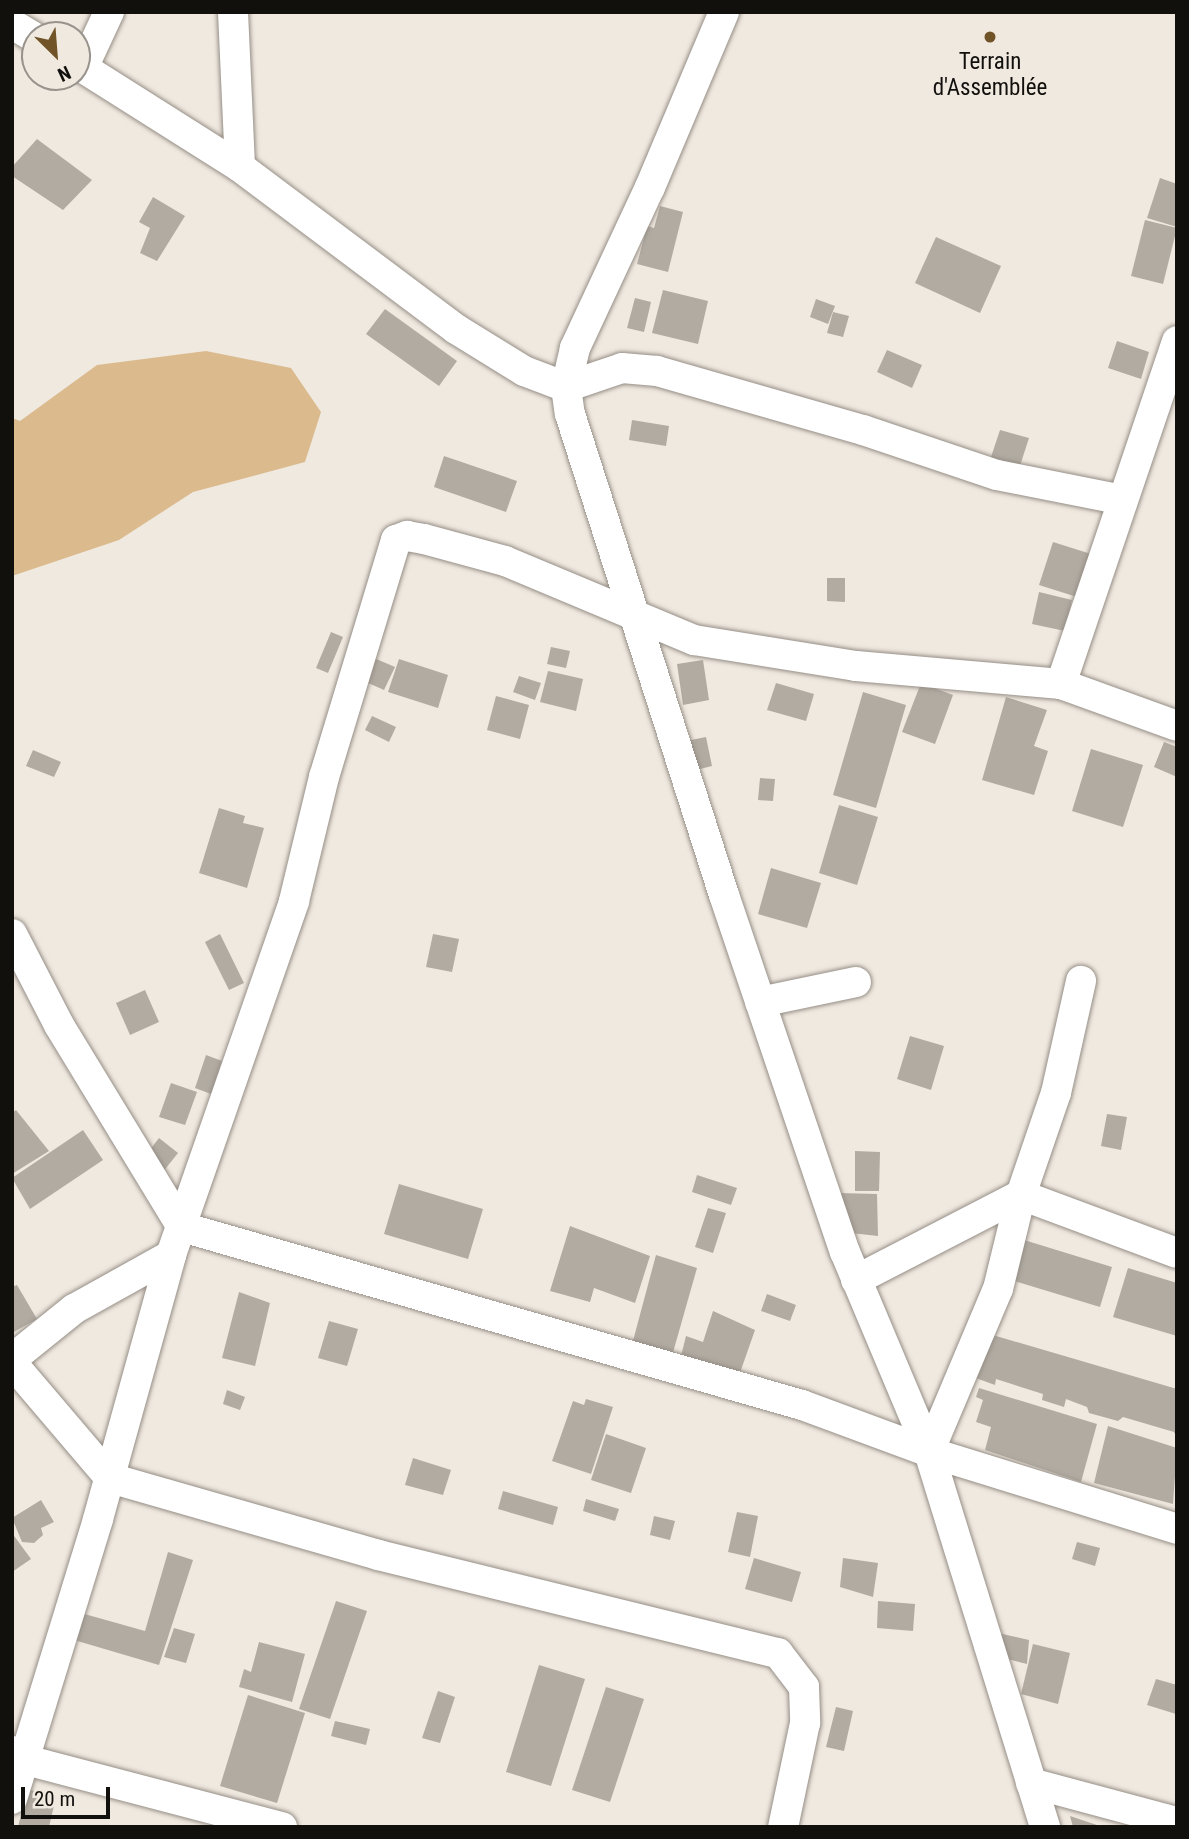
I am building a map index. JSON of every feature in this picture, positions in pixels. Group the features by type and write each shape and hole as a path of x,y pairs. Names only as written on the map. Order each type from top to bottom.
{"street":[{"path":"91,45 108,12"},
{"path":"233,12 240,167"},
{"path":"724,12 650,187 575,348 566,387 570,414 760,1002 856,1280 929,1452 1045,1827"},
{"path":"91,73 240,167 495,356 566,387 622,368 657,371 863,430 997,475 1123,500"},
{"path":"1061,684 1123,500 1167,398 1177,341"},
{"path":"12,1799 17,1755 110,1478 171,1255 294,901 324,777 396,540 407,536 424,539 505,561 694,640 743,650 856,666 1061,684 1177,726"},
{"path":"12,934 59,1025 182,1227 803,1405 929,1452 1177,1529"},
{"path":"929,1452 998,1289 1021,1195 1056,1093 1081,981"},
{"path":"760,1002 856,982"},
{"path":"856,1280 1021,1195 1177,1253"},
{"path":"171,1255 74,1309 12,1361 110,1478 378,1555 778,1653 804,1687 805,1723 783,1827"},
{"path":"17,1755 282,1827"},
{"path":"1031,1783 1177,1822"}],"shaded area":[{"path":"206,351 291,368 321,412 305,462 193,492 119,540 12,576 12,418 20,421 97,365"}],"building":[{"path":"37,139 92,180 63,210 12,176 12,167"},
{"path":"1160,178 1177,184 1177,227 1147,218"},
{"path":"153,197 185,216 157,261 140,253 150,228 139,222"},
{"path":"660,206 683,212 668,272 637,264 647,226 654,228"},
{"path":"1145,220 1177,228 1163,284 1131,276"},
{"path":"936,237 1001,266 980,313 915,283"},
{"path":"663,290 708,301 698,344 652,333"},
{"path":"635,298 651,302 644,332 627,328"},
{"path":"816,299 835,306 828,324 810,317"},
{"path":"385,309 457,361 439,386 366,334"},
{"path":"833,312 849,316 843,337 827,333"},
{"path":"1117,341 1149,352 1141,379 1108,368"},
{"path":"887,350 922,365 912,388 877,372"},
{"path":"632,420 669,426 666,446 629,440"},
{"path":"1000,430 1029,438 1016,478 987,469"},
{"path":"444,456 517,481 506,512 434,487"},
{"path":"1053,542 1091,554 1077,597 1039,585"},
{"path":"827,578 845,578 845,602 827,601"},
{"path":"1039,592 1072,600 1065,631 1032,624"},
{"path":"331,632 343,637 328,673 316,668"},
{"path":"551,647 570,651 566,668 547,664"},
{"path":"367,655 395,667 384,690 357,678"},
{"path":"399,659 448,675 438,708 388,692"},
{"path":"703,660 709,700 683,705 677,664"},
{"path":"548,671 583,679 576,711 540,702"},
{"path":"519,676 541,683 535,700 513,692"},
{"path":"776,683 814,694 806,721 767,710"},
{"path":"921,683 953,695 935,744 902,732"},
{"path":"863,692 906,705 876,808 833,795"},
{"path":"496,696 529,705 520,739 487,730"},
{"path":"1006,697 1047,710 1034,746 1048,751 1034,795 982,780"},
{"path":"372,716 396,727 389,742 365,730"},
{"path":"706,737 712,766 692,771 686,741"},
{"path":"1164,742 1177,747 1177,777 1154,767"},
{"path":"1091,749 1143,765 1123,827 1072,811"},
{"path":"33,750 61,762 54,777 26,766"},
{"path":"760,778 775,779 773,801 758,800"},
{"path":"839,805 878,817 857,885 819,873"},
{"path":"219,808 245,816 243,823 264,828 247,888 199,873"},
{"path":"771,868 821,883 807,928 758,914"},
{"path":"220,934 244,983 229,990 205,942"},
{"path":"433,934 459,939 452,972 426,967"},
{"path":"145,990 159,1022 130,1035 116,1003"},
{"path":"910,1036 944,1046 931,1090 897,1079"},
{"path":"206,1055 222,1061 211,1094 195,1088"},
{"path":"171,1083 197,1092 185,1125 159,1117"},
{"path":"16,1110 49,1151 12,1174 12,1113"},
{"path":"1107,1114 1127,1117 1121,1150 1101,1146"},
{"path":"83,1130 103,1160 30,1209 12,1178"},
{"path":"159,1138 178,1153 162,1173 143,1159"},
{"path":"855,1151 880,1152 879,1191 855,1191"},
{"path":"697,1175 737,1188 731,1205 692,1192"},
{"path":"399,1184 483,1209 468,1259 384,1234"},
{"path":"839,1193 877,1194 878,1236 851,1233"},
{"path":"708,1208 726,1213 713,1253 695,1247"},
{"path":"570,1226 650,1256 635,1303 594,1288 590,1302 550,1291"},
{"path":"1024,1240 1112,1267 1100,1307 1011,1280"},
{"path":"656,1255 697,1268 670,1363 630,1352"},
{"path":"1128,1268 1177,1283 1177,1336 1113,1317"},
{"path":"17,1285 37,1319 12,1333 12,1287"},
{"path":"239,1292 270,1303 255,1366 222,1358"},
{"path":"767,1294 796,1305 790,1321 761,1311"},
{"path":"713,1311 755,1330 735,1387 678,1368 686,1336 703,1342"},
{"path":"329,1321 358,1329 347,1366 318,1358"},
{"path":"986,1333 1177,1389 1177,1438 1174,1432 1123,1417 1118,1421 1089,1413 1087,1407 1066,1399 1064,1407 1042,1400 1043,1394 996,1379 995,1385 973,1377"},
{"path":"979,1388 1097,1424 1081,1482 985,1450 991,1427 976,1422 983,1400 976,1397"},
{"path":"227,1390 245,1397 240,1410 223,1404"},
{"path":"586,1399 613,1407 591,1474 552,1461 573,1401 584,1405"},
{"path":"1108,1426 1177,1448 1173,1504 1094,1483"},
{"path":"606,1434 646,1448 631,1493 591,1480"},
{"path":"413,1458 451,1470 443,1495 405,1485"},
{"path":"503,1491 558,1507 553,1525 498,1509"},
{"path":"586,1499 619,1509 615,1521 583,1511"},
{"path":"41,1500 54,1522 41,1528 43,1535 34,1543 22,1542 12,1518"},
{"path":"737,1512 758,1516 750,1557 728,1552"},
{"path":"654,1516 675,1521 670,1540 650,1535"},
{"path":"12,1533 31,1559 12,1572"},
{"path":"1077,1542 1100,1548 1095,1566 1072,1559"},
{"path":"168,1552 193,1560 159,1665 74,1640 81,1613 145,1631"},
{"path":"754,1558 801,1572 792,1602 745,1589"},
{"path":"843,1558 878,1563 873,1597 840,1587"},
{"path":"336,1601 367,1611 330,1719 299,1709"},
{"path":"878,1601 915,1604 913,1631 877,1628"},
{"path":"174,1628 195,1634 186,1663 164,1657"},
{"path":"994,1632 1029,1640 1027,1664 1000,1657"},
{"path":"259,1642 305,1654 292,1702 239,1687 244,1669 251,1672"},
{"path":"1033,1644 1070,1653 1058,1704 1021,1694"},
{"path":"539,1665 585,1679 551,1786 506,1772"},
{"path":"1156,1679 1177,1685 1176,1714 1147,1705"},
{"path":"606,1687 644,1699 610,1802 572,1790"},
{"path":"438,1691 455,1697 440,1743 422,1738"},
{"path":"248,1695 305,1713 277,1803 220,1786"},
{"path":"836,1707 853,1711 844,1751 826,1747"},
{"path":"335,1721 370,1729 366,1745 331,1736"},
{"path":"27,1789 56,1797 49,1827 18,1827"},
{"path":"1070,1816 1100,1826 1100,1827 1073,1827"}],"place":[{"name":"Terrain d'Assemblée","path":"990,37"}]}
